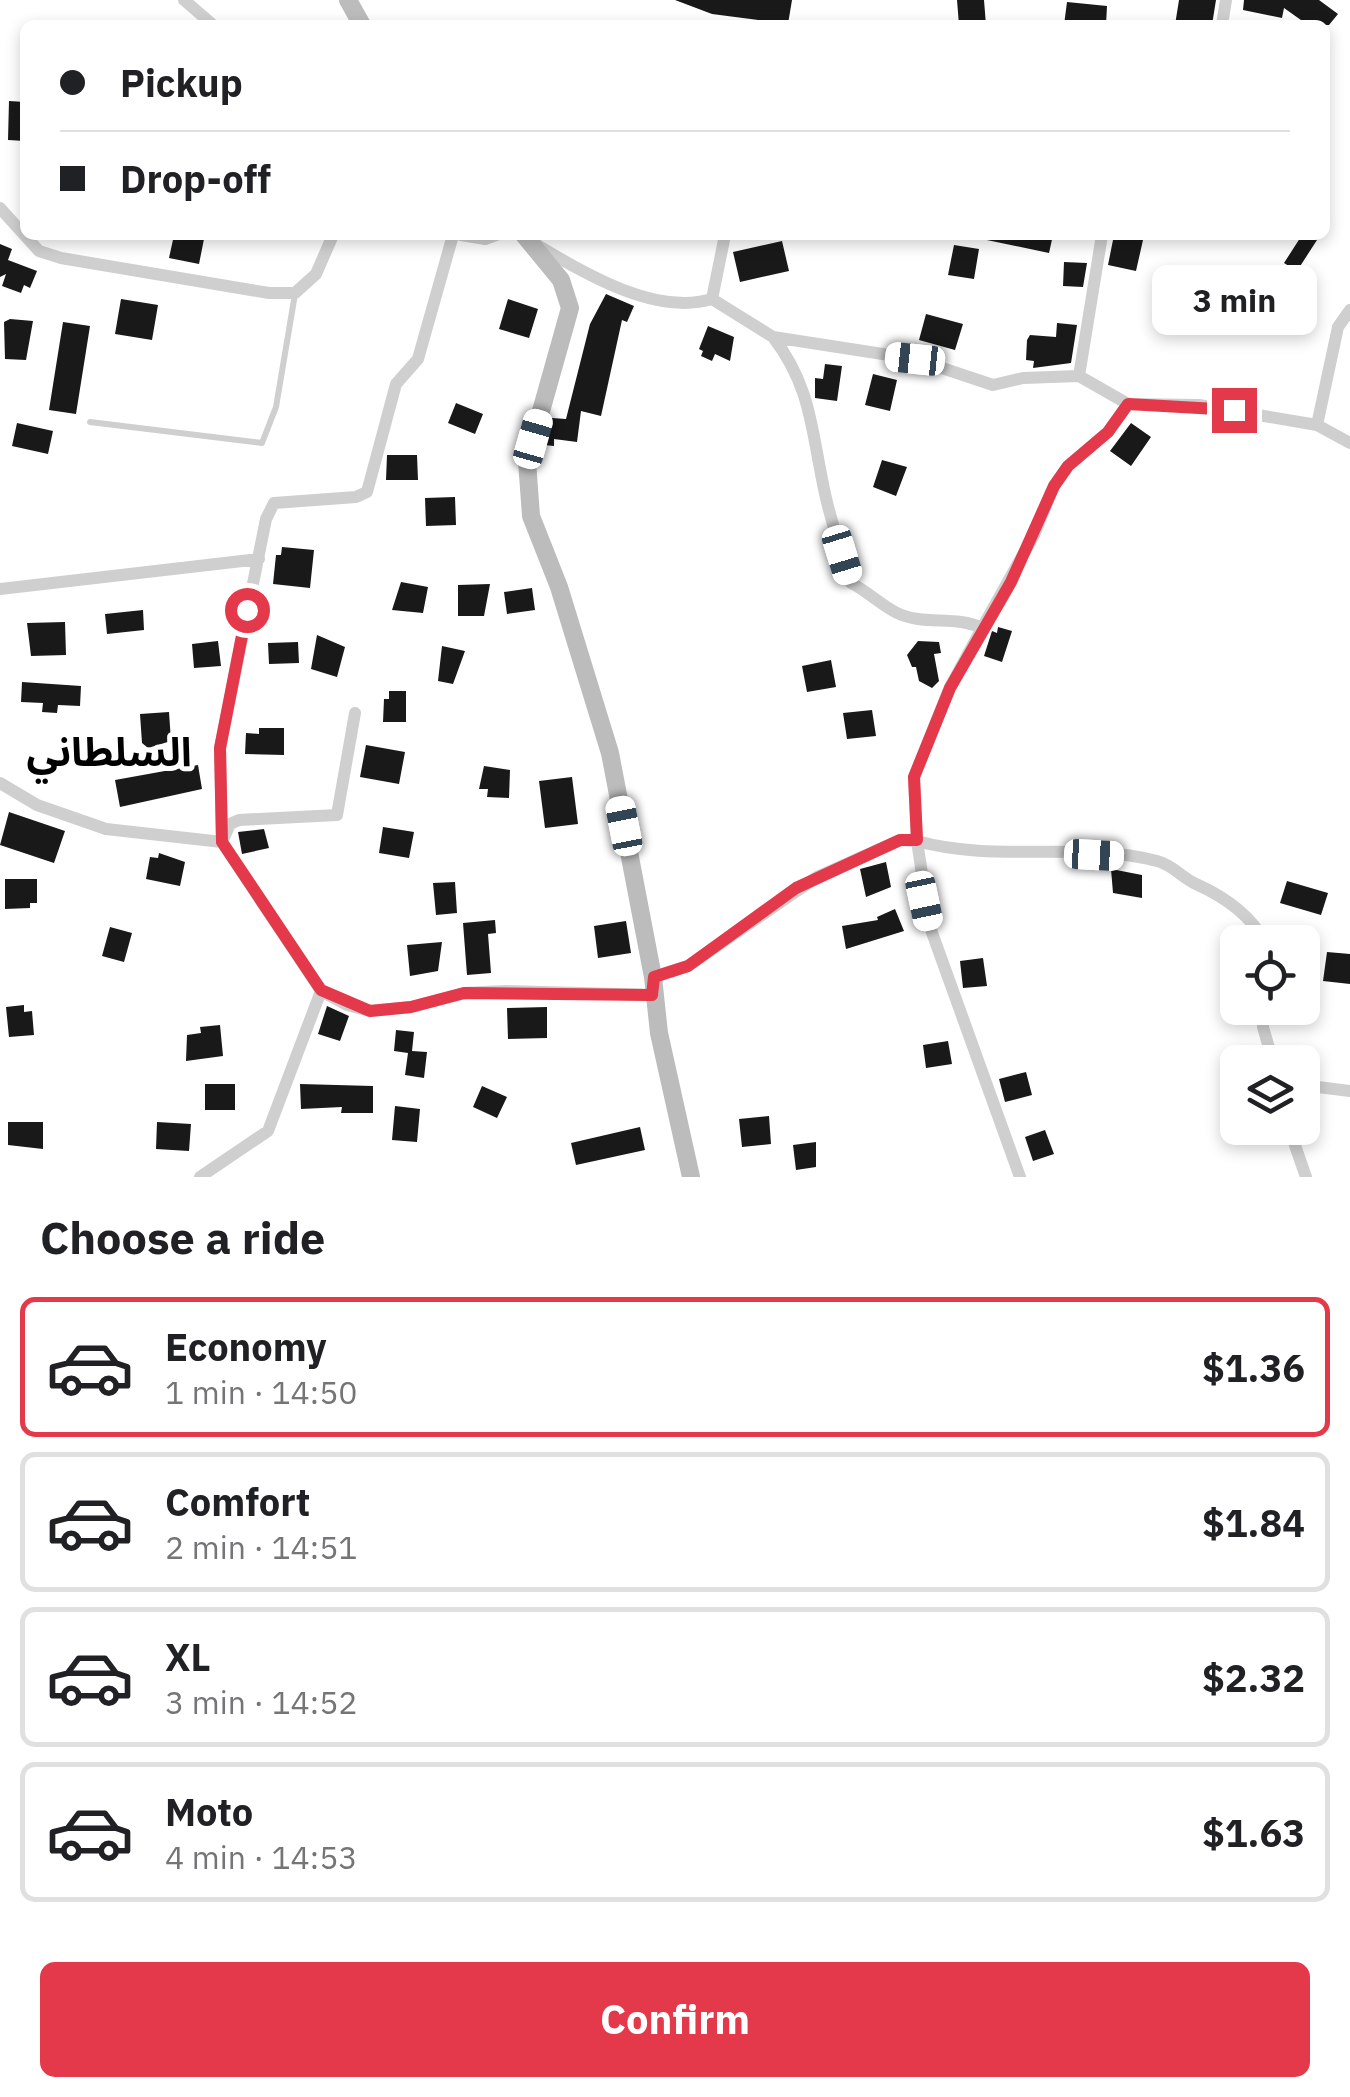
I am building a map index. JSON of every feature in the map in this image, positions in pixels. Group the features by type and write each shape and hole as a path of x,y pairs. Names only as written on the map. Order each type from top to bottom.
{"street":[{"path":"184,0 207,20"},
{"path":"0,208 20,230"},
{"path":"29,240 39,251 60,258 269,293 295,293 316,274 330,240"},
{"path":"452,240 418,359 396,384 367,492 356,498 274,503 263,528 220,748 222,842 321,990 370,1011 411,1007 464,993 653,986 817,877 900,840 973,853 1052,853 1156,860 1216,893 1256,925"},
{"path":"530,240 561,280 570,308 527,461 531,516 559,587 610,754 691,1177"},
{"path":"531,240 572,266 635,294 689,306 712,299 773,337 796,366 805,394 823,486 851,582 878,596 895,612 919,619 966,620 982,628"},
{"path":"712,299 724,240"},
{"path":"1079,376 1101,240"},
{"path":"1317,425 1338,326 1350,310"},
{"path":"773,337 915,359 994,386 1023,378 1079,376 1128,404 1200,405 1317,425 1350,443"},
{"path":"1020,1177 930,927 917,840 914,777 950,688 1034,536 1054,486 1068,466 1108,432 1128,404"},
{"path":"0,589 259,560"},
{"path":"222,842 230,824 239,820 337,815 356,712"},
{"path":"0,783 37,805 106,829 222,842"},
{"path":"200,1177 268,1131 321,990"},
{"path":"1320,1087 1350,1091"},
{"path":"1295,1145 1306,1177"}],"lane":[{"path":"90,422 262,443 276,407 295,293"}],"building":[{"path":"675,0 792,0 789,20 712,14"},
{"path":"957,0 984,0 986,20 959,20"},
{"path":"1179,0 1216,0 1213,20 1176,20"},
{"path":"1244,0 1319,0 1338,14 1330,24 1330,20 1301,20 1284,8 1282,18 1243,10"},
{"path":"1067,2 1107,6 1106,20 1065,20"},
{"path":"9,101 20,102 20,141 8,140"},
{"path":"173,240 204,240 199,264 169,258"},
{"path":"987,240 1052,240 1049,253"},
{"path":"1113,240 1143,240 1136,271 1108,265"},
{"path":"1299,240 1317,240 1297,271 1284,263"},
{"path":"782,241 789,271 740,282 733,252"},
{"path":"0,244 12,249 8,260 37,271 30,288 24,285 21,293 2,286 6,274 0,277"},
{"path":"954,245 979,249 974,279 948,275"},
{"path":"1064,262 1087,263 1083,287 1063,286"},
{"path":"606,294 634,306 627,322 622,320 601,416 581,411 577,442 554,439 554,446 544,445 552,418 566,419 590,324"},
{"path":"121,299 158,305 152,340 115,334"},
{"path":"508,299 538,309 529,338 499,329"},
{"path":"926,314 963,324 955,350 919,340"},
{"path":"33,321 26,360 5,359 4,322"},
{"path":"63,322 90,326 76,414 49,410"},
{"path":"1057,323 1077,325 1071,363 1033,368 1034,361 1026,360 1027,340 1030,335 1056,337"},
{"path":"708,326 734,337 730,361 715,354 712,361 701,356 703,351 699,349"},
{"path":"825,364 842,366 837,401 815,398 815,378 823,379"},
{"path":"873,374 897,380 890,411 865,405"},
{"path":"456,403 483,414 475,434 448,423"},
{"path":"17,423 53,431 48,454 12,446"},
{"path":"1131,423 1151,437 1131,466 1110,451"},
{"path":"387,455 417,455 418,480 386,480"},
{"path":"882,460 907,467 896,496 873,487"},
{"path":"455,497 456,525 426,526 425,498"},
{"path":"282,547 314,550 310,588 273,584 276,555 281,555"},
{"path":"401,582 428,587 423,613 392,610"},
{"path":"490,584 484,616 458,616 458,585"},
{"path":"532,588 535,610 507,614 504,592"},
{"path":"143,610 144,630 107,634 105,614"},
{"path":"65,622 66,655 31,656 27,623"},
{"path":"998,627 1012,631 1002,662 984,656 992,631 997,633"},
{"path":"317,635 345,647 337,677 311,669"},
{"path":"218,641 221,666 194,668 192,644"},
{"path":"918,641 939,642 941,653 934,654 939,681 932,688 919,681 916,667 912,667 907,655"},
{"path":"298,642 299,663 269,664 268,643"},
{"path":"442,646 465,651 453,684 438,681"},
{"path":"831,660 836,687 807,692 802,666"},
{"path":"22,682 81,686 80,706 58,705 57,713 42,712 43,703 21,702"},
{"path":"389,691 406,691 406,722 383,722 384,699 389,699"},
{"path":"872,710 876,736 847,739 843,713"},
{"path":"169,712 171,741 148,748 142,743 140,714"},
{"path":"259,728 284,728 284,755 245,754 246,733 259,734"},
{"path":"366,745 405,752 399,784 360,777"},
{"path":"198,765 202,789 120,807 115,780"},
{"path":"484,766 510,770 509,798 487,797 488,789 479,789"},
{"path":"572,777 578,824 545,828 539,781"},
{"path":"9,812 65,831 54,863 0,845"},
{"path":"383,827 414,832 409,858 379,853"},
{"path":"264,829 269,848 242,854 238,832"},
{"path":"159,853 185,862 180,886 146,879 150,857 158,858"},
{"path":"886,862 891,887 866,897 860,869"},
{"path":"1111,869 1142,875 1142,898 1113,893"},
{"path":"5,879 37,879 37,903 30,903 30,908 5,909"},
{"path":"1287,881 1328,893 1321,915 1280,903"},
{"path":"455,882 457,913 436,915 433,883"},
{"path":"895,909 904,931 846,949 842,926 878,920 877,917"},
{"path":"495,920 496,933 488,934 491,973 467,975 463,923"},
{"path":"626,921 631,953 598,958 594,926"},
{"path":"110,927 132,933 124,962 102,956"},
{"path":"442,942 438,971 410,976 407,945"},
{"path":"1327,952 1350,954 1350,984 1323,981"},
{"path":"983,958 987,986 963,988 960,961"},
{"path":"24,1005 24,1012 32,1011 34,1035 9,1037 6,1007"},
{"path":"327,1006 349,1016 340,1041 318,1034"},
{"path":"547,1007 547,1038 508,1039 507,1008"},
{"path":"220,1025 223,1056 186,1061 187,1035 201,1033 200,1027"},
{"path":"396,1030 414,1032 412,1051 427,1052 424,1078 405,1075 408,1053 394,1051"},
{"path":"948,1041 952,1064 926,1068 923,1045"},
{"path":"1026,1072 1032,1095 1005,1102 999,1079"},
{"path":"205,1084 235,1084 235,1110 205,1110"},
{"path":"300,1084 373,1086 373,1113 341,1113 342,1107 301,1109"},
{"path":"482,1086 507,1097 497,1118 473,1107"},
{"path":"395,1106 420,1109 417,1142 392,1140"},
{"path":"769,1116 771,1144 742,1147 739,1119"},
{"path":"8,1122 43,1122 43,1149 8,1145"},
{"path":"157,1122 191,1124 189,1151 156,1149"},
{"path":"640,1127 645,1150 576,1165 571,1143"},
{"path":"1045,1130 1054,1154 1033,1161 1025,1137"},
{"path":"816,1142 816,1167 796,1170 793,1145"}],"district":[{"name":"السلطاني","path":"109,751"}],"route":[{"path":"247,610 220,748 222,842 278,932 321,990 348,1005 370,1011 411,1007 464,993 652,995 654,977 688,966 796,888 900,840 917,840 914,777 950,688 1011,582 1054,486 1068,466 1108,432 1128,404 1200,405 1234,410"}]}
